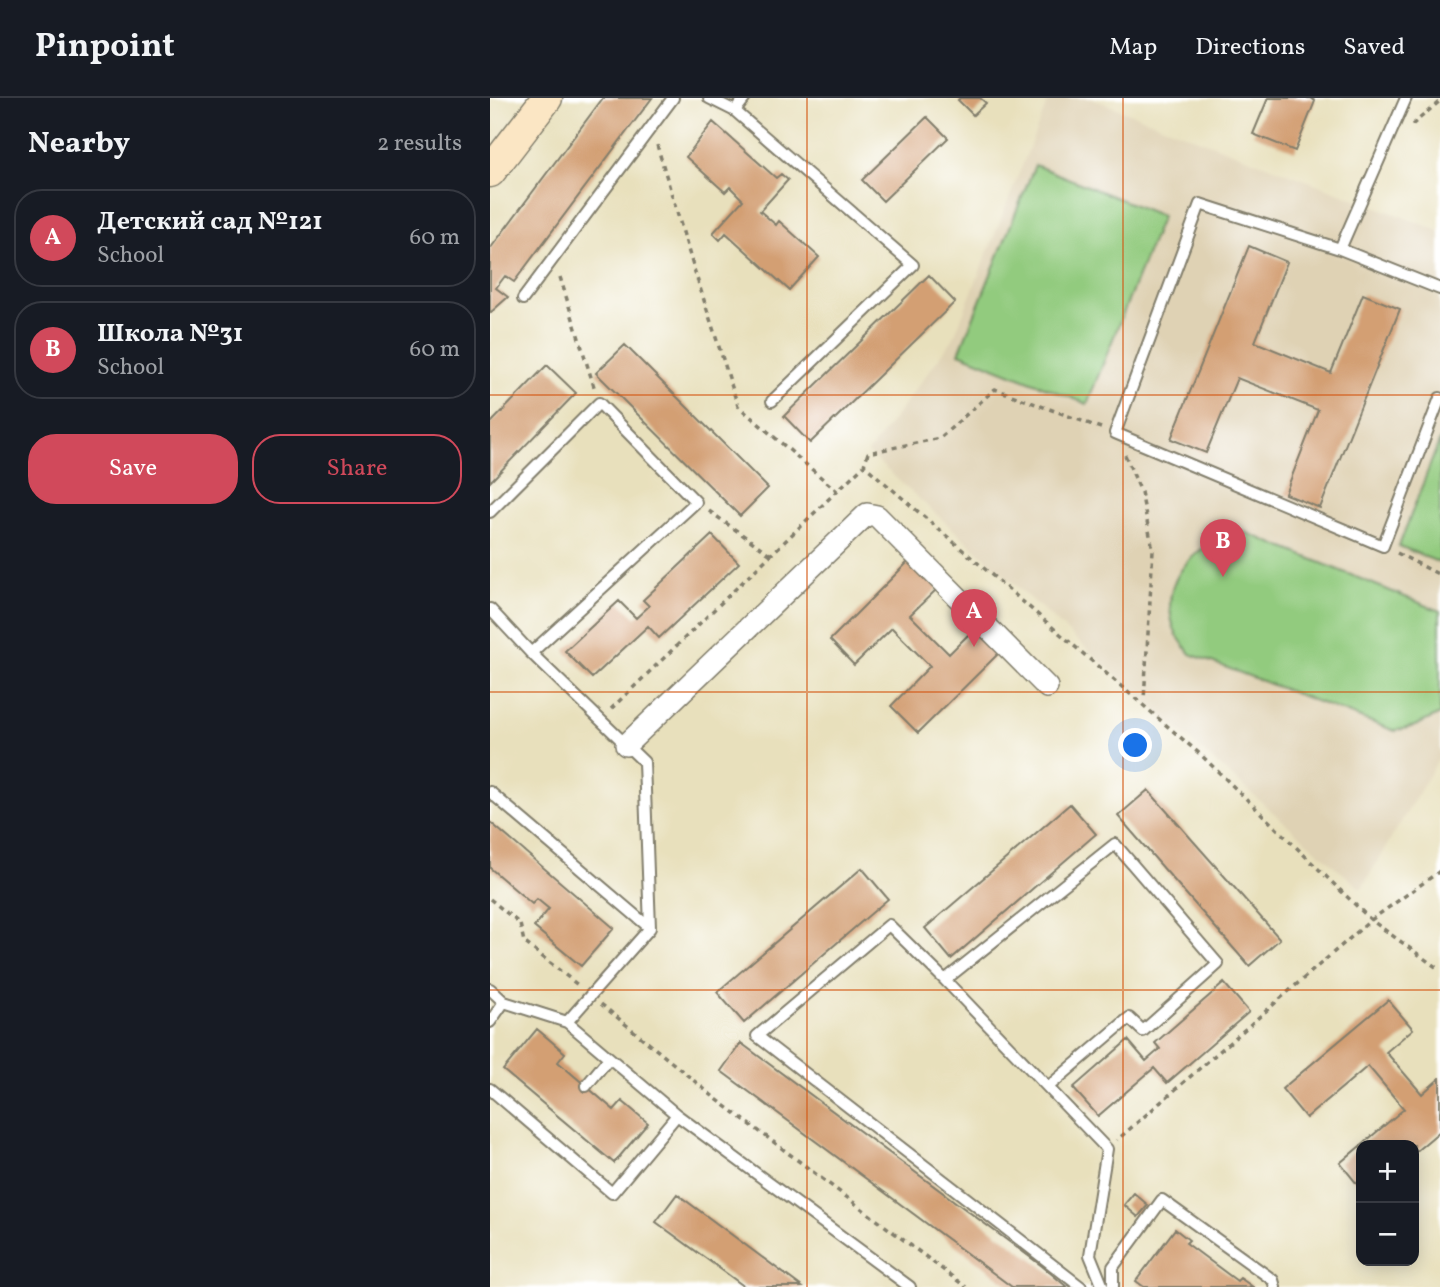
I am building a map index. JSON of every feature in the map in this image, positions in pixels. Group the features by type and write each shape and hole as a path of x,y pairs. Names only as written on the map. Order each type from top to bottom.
{"street":[{"path":"490,172 547,98"},
{"path":"626,745 867,514 877,516 1047,687"}],"lane":[{"path":"523,299 673,98"},
{"path":"709,98 735,111 913,264 772,401"},
{"path":"735,111 745,98"},
{"path":"1340,249 1406,98"},
{"path":"1440,289 1340,249 1200,204 1115,433 1383,546 1440,398"},
{"path":"490,512 599,404 696,502 531,653"},
{"path":"490,609 531,653 644,762 650,928 567,1022"},
{"path":"490,792 650,928"},
{"path":"945,979 1115,844 1218,964 1143,1031 1129,1017 1048,1087"},
{"path":"1081,1287 757,1036 889,925 945,979 1107,1149 1090,1255 1103,1287"},
{"path":"490,989 504,1002 567,1022 677,1115 910,1287"},
{"path":"490,1022 504,1002"},
{"path":"586,1086 609,1058"},
{"path":"490,1089 612,1193 677,1115"},
{"path":"1113,1287 1113,1267 1161,1200 1273,1280 1275,1287"}],"path":[{"path":"652,127 692,266 738,406 837,491"},
{"path":"554,258 599,404"},
{"path":"600,720 864,465 867,453 940,438 995,389 1115,433 1142,492 1153,550 1144,700"},
{"path":"864,465 1201,755 1371,920 1440,971"},
{"path":"696,502 771,555"},
{"path":"1383,546 1440,575"},
{"path":"1107,1149 1371,920 1440,871"},
{"path":"490,899 520,924 524,942 715,1098 966,1287"}],"shaded area":[{"path":"1049,98 1090,98 1440,231 1440,757 1361,889 1144,700 868,453 953,339"}],"green space":[{"path":"1035,165 1162,216 1087,404 959,353"},
{"path":"1440,439 1440,563 1399,546"},
{"path":"1242,531 1440,611 1440,714 1415,726 1395,731 1190,654 1176,634 1171,612 1171,595 1176,580 1184,566 1209,544"}],"building":[{"path":"603,98 652,98 514,282 505,276 496,288 508,297 490,313 490,249"},
{"path":"980,98 986,103 973,115 958,100"},
{"path":"1268,98 1311,98 1315,101 1295,151 1253,134"},
{"path":"927,117 948,138 883,201 862,180"},
{"path":"713,122 776,178 781,174 788,180 760,211 776,225 779,221 819,257 789,290 726,233 720,240 713,233 743,200 730,187 725,192 686,157"},
{"path":"1249,246 1287,262 1255,342 1331,373 1363,294 1400,309 1320,508 1285,494 1318,410 1237,378 1206,453 1171,439"},
{"path":"929,275 955,302 810,443 784,416"},
{"path":"625,345 768,488 740,516 596,373"},
{"path":"547,365 576,393 490,482 490,424"},
{"path":"712,535 739,563 659,638 648,626 592,678 565,651 619,601 636,618 649,606 643,600"},
{"path":"911,559 939,587 910,615 949,654 974,629 999,653 918,733 891,706 930,666 892,628 854,665 830,640"},
{"path":"1148,790 1280,939 1249,966 1118,816"},
{"path":"1070,804 1096,834 951,959 925,928"},
{"path":"490,822 614,928 581,966 534,927 549,909 537,899 532,904 490,868"},
{"path":"862,868 888,899 744,1023 717,992"},
{"path":"1224,983 1249,1012 1167,1083 1154,1068 1098,1116 1073,1088 1128,1040 1146,1061 1160,1049 1155,1043"},
{"path":"1388,1000 1413,1029 1386,1052 1422,1094 1440,1078 1440,1131 1419,1149 1419,1140 1367,1140 1404,1109 1368,1066 1306,1118 1282,1089"},
{"path":"537,1029 565,1053 558,1062 614,1110 622,1101 648,1123 614,1163 503,1070"},
{"path":"741,1043 1067,1287 1012,1287 721,1071"},
{"path":"1356,1149 1356,1183 1340,1163"},
{"path":"1134,1193 1148,1205 1138,1217 1124,1205"},
{"path":"677,1194 802,1287 745,1287 656,1222"},
{"path":"1175,1229 1189,1240 1186,1243 1237,1281 1240,1278 1253,1287 1144,1287 1136,1281"}],"place":[{"name":"Школа №31","path":"1223,577"},
{"name":"Детский сад №121","path":"974,647"}]}
